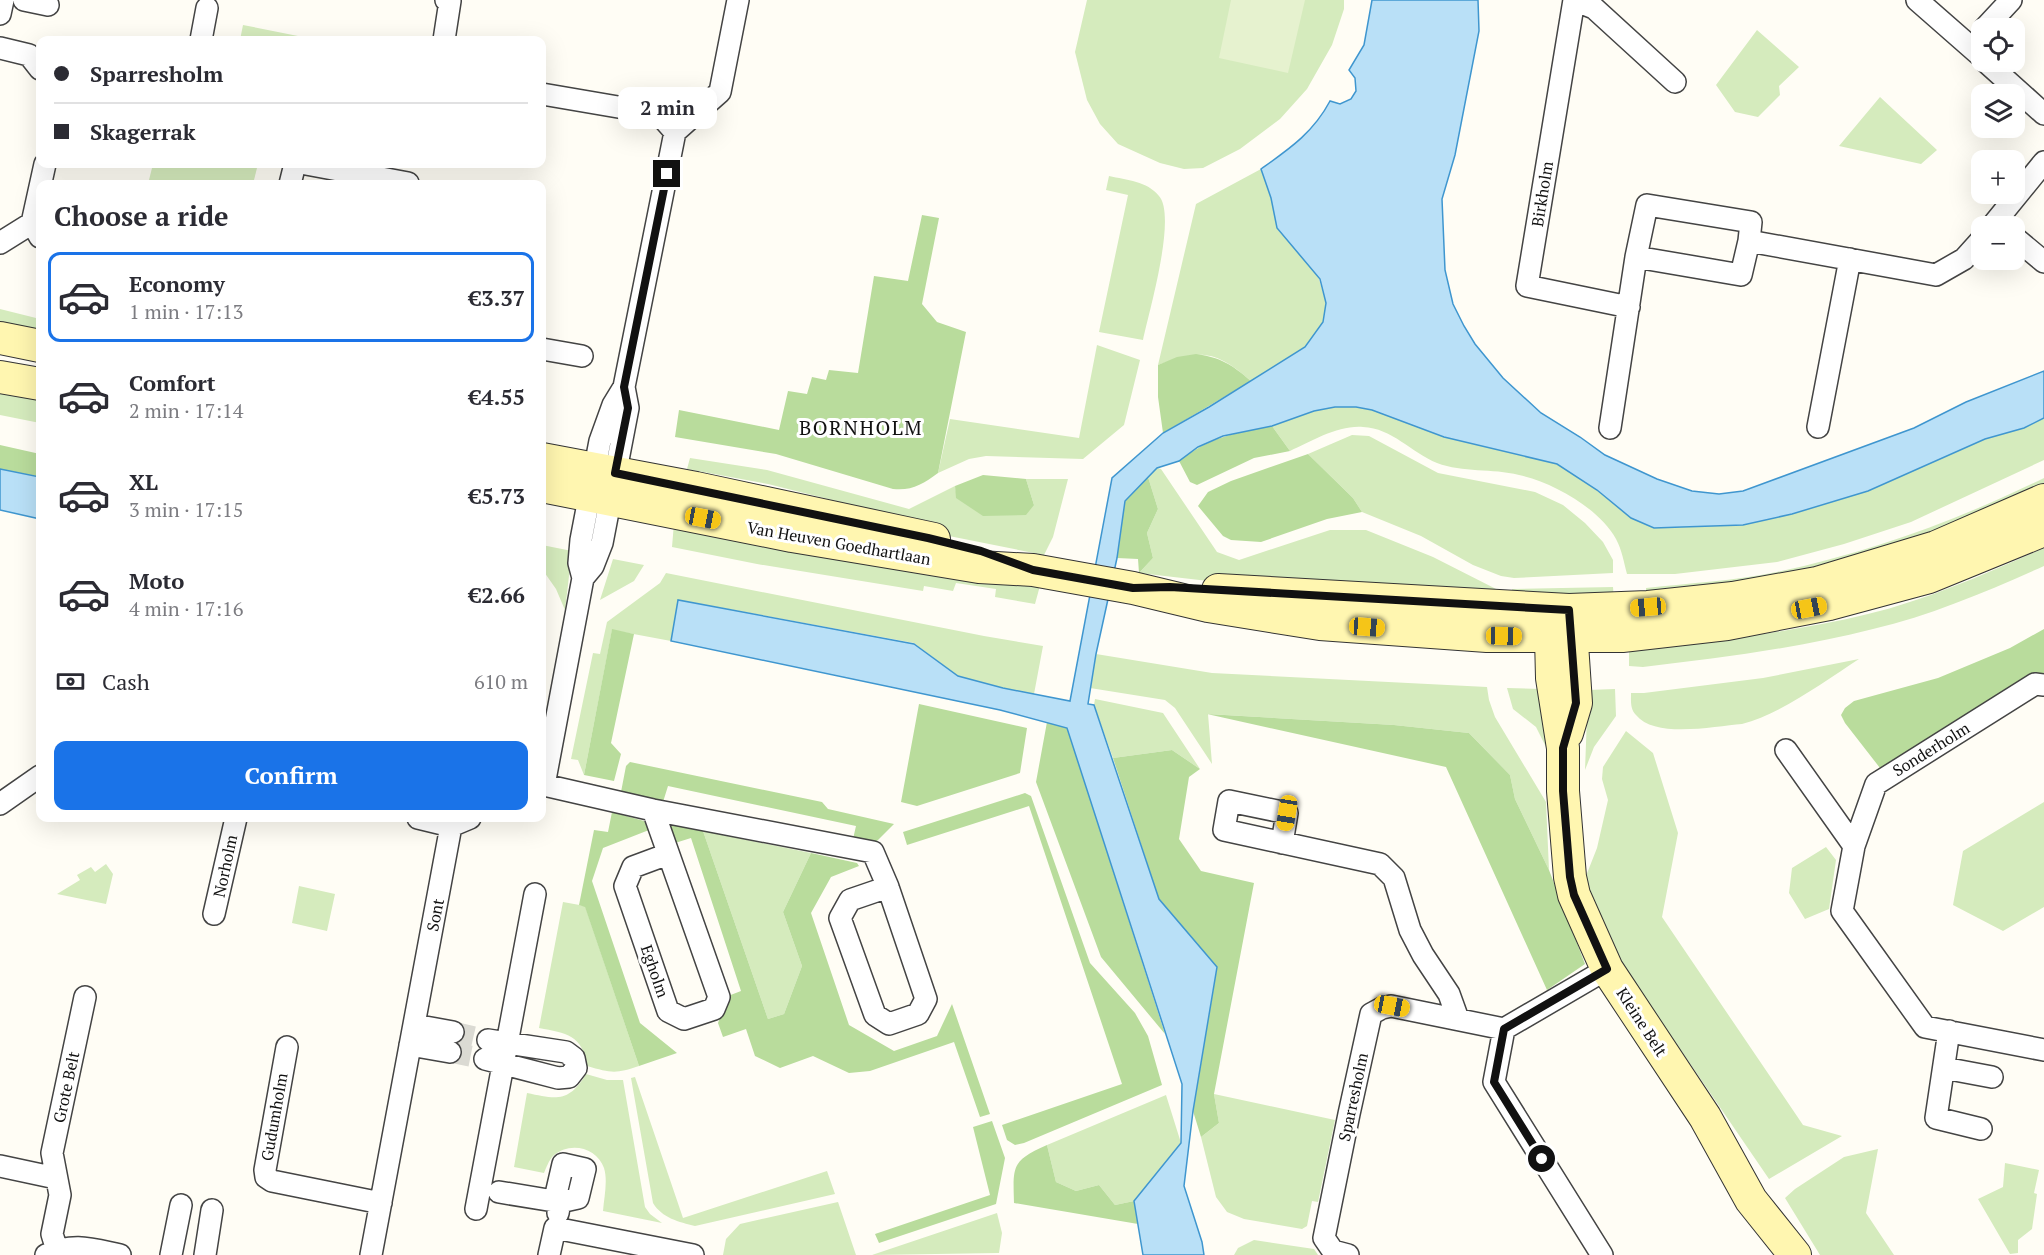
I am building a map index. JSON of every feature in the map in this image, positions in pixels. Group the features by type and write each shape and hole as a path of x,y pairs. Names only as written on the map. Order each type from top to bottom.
{"main road":[{"path":"0,338 36,345"},
{"path":"0,377 36,383"},
{"name":"Van Heuven Goedhartlaan","path":"546,461 602,484"},
{"name":"Van Heuven Goedhartlaan","path":"546,486 602,484 928,538 981,551 1033,570 1133,588 1170,587 1622,636 1726,624 1829,604 1929,577 2044,530"},
{"name":"Van Heuven Goedhartlaan","path":"1564,628 1639,607 1733,598 1817,583 1936,547 2044,500"},
{"name":"Kleine Belt","path":"1564,628 1554,698 1563,748 1563,791 1570,877 1574,895 1607,969 1705,1117 1751,1200 1795,1255"},
{"name":"Kleine Belt","path":"1705,1117 1766,1191 1800,1255"}],"street":[{"path":"0,14 3,0"},
{"path":"24,0 48,5"},
{"path":"445,36 450,1 446,0"},
{"path":"546,770 583,578 579,563 602,484 628,408 624,387 675,132 720,92 738,0"},
{"name":"Birkholm","path":"1629,307 1527,286 1574,0 1594,8 1675,82"},
{"path":"1917,0 1971,40"},
{"path":"1994,18 2011,0"},
{"path":"202,36 207,8"},
{"path":"0,48 29,55 36,64"},
{"path":"1997,72 2044,114"},
{"path":"546,95 659,114 675,132"},
{"path":"2004,216 2044,162"},
{"path":"338,168 409,177"},
{"path":"1610,428 1636,257 1647,205 1750,222 1749,241 1741,275 1636,257"},
{"path":"0,243 36,230"},
{"path":"1749,241 1936,275 1964,259 1971,251"},
{"path":"2025,246 2044,262"},
{"path":"1818,427 1850,259"},
{"path":"546,350 582,357"},
{"name":"Sonderholm","path":"2044,685 2036,684 1875,784 1854,846 1842,911 1925,1027 2044,1050"},
{"path":"1786,750 1854,846"},
{"path":"0,804 36,779"},
{"path":"546,787 653,810 873,852 888,887 926,999 918,1014 889,1024 875,1015 840,918 850,900 888,887"},
{"name":"Egholm","path":"653,810 719,997 714,1010 684,1020 668,1011 625,886 633,867 668,854"},
{"name":"Norholm","path":"214,914 235,822"},
{"name":"Sont","path":"371,1255 412,1035 461,822"},
{"path":"1282,843 1380,864 1394,878 1410,930 1423,955 1449,994 1458,1019"},
{"path":"476,1209 496,1051 535,894"},
{"path":"1602,1255 1494,1082 1504,1029 1607,969"},
{"name":"Grote Belt","path":"85,997 52,1153 60,1195 52,1234 52,1252 79,1246 120,1255"},
{"name":"Sparresholm","path":"1348,1255 1333,1251 1324,1238 1371,1014 1392,1006 1504,1029"},
{"path":"1949,1031 1936,1118 1981,1128"},
{"path":"412,1035 451,1042"},
{"name":"Gudumholm","path":"287,1047 265,1170 266,1177 272,1181 381,1203"},
{"path":"1944,1068 1992,1077"},
{"path":"0,1166 56,1178"},
{"path":"499,1192 560,1202 549,1255"},
{"path":"171,1255 181,1205"},
{"path":"204,1255 212,1210"},
{"path":"555,1228 693,1255"}],"green space":[{"path":"1087,0 1344,0 1344,9 1332,45 1307,89 1280,119 1240,149 1203,168 1184,169 1160,163 1118,144 1100,124 1087,100 1075,52"},
{"path":"1231,0 1305,0 1288,73 1219,58"},
{"path":"243,25 298,36 241,36"},
{"path":"1757,30 1799,67 1779,86 1780,95 1758,117 1735,112 1716,85"},
{"path":"1880,97 1937,150 1921,164 1839,146"},
{"path":"152,168 257,168 254,180 149,180"},
{"path":"1261,169 1271,198 1319,279 1326,303 1324,322 1305,347 1251,381 1228,363 1208,355 1186,356 1158,365 1196,204"},
{"path":"1109,176 1149,187 1159,196 1164,207 1165,223 1160,265 1143,340 1099,332 1128,195 1106,190"},
{"path":"922,215 939,218 922,304 937,322 966,332 938,473 917,486 893,489 776,454 675,437 679,410 779,430 788,391 807,394 812,377 826,380 829,370 858,373 874,276 908,281"},
{"path":"0,309 36,318 36,331 0,323"},
{"path":"1097,345 1140,360 1124,425 1083,459 986,456 969,459 938,473 950,419 1079,438"},
{"path":"1196,354 1226,363 1251,381 1163,433 1158,397 1158,365 1177,357"},
{"path":"0,389 36,395 36,422 0,415"},
{"path":"1335,407 1372,410 1444,437 1557,464 1654,528 1743,525 1868,491 1985,439 2024,428 2044,418 2044,460 1911,522 1844,544 1777,562 1675,574 1627,574 1616,539 1598,517 1574,498 1532,478 1437,463 1393,436 1373,428 1344,428 1290,451 1272,426 1314,411"},
{"path":"1272,426 1290,451 1254,458 1197,485 1190,482 1179,461 1212,441"},
{"path":"1352,435 1369,436 1438,473 1535,492 1563,505 1603,542 1613,560 1613,573 1514,578 1501,576 1473,565 1421,536 1362,512 1353,498 1308,454"},
{"path":"0,445 36,453 36,476 0,469"},
{"path":"1308,454 1353,498 1362,512 1327,519 1261,542 1231,540 1223,536 1198,506 1208,492 1231,481"},
{"path":"690,458 767,470 909,509 955,486 957,498 1034,505 1026,479 1068,479 1053,537 1044,555 944,535 848,504 768,484 687,469"},
{"path":"1157,468 1161,469 1217,552 1239,560 1330,530 1366,530 1433,557 1500,591 1234,584 1139,573 1153,558 1147,533 1158,509 1148,477"},
{"path":"983,475 1026,479 1034,505 1026,515 983,516 956,498 955,486"},
{"path":"1148,477 1158,509 1147,533 1153,558 1139,573 1138,559 1117,558 1125,501"},
{"path":"2044,478 2044,492 1865,561 1646,598 1646,588 1761,575 1812,564 1880,545 1979,508"},
{"path":"674,523 1041,582 1035,604 995,597 996,589 956,583 953,591 924,586 923,591 757,564 672,547"},
{"path":"546,546 572,551 565,610 556,589 546,575"},
{"path":"2044,548 2044,566 1960,602 1917,617 1845,636 1759,652 1643,667 1629,666 1629,650 1784,631 1891,608 1957,585"},
{"path":"613,559 644,565 634,581 600,600"},
{"path":"666,573 1043,646 1034,694 958,676 914,643 679,600 671,641 612,630 584,775 578,760 571,759 593,653 600,654 607,622 660,583"},
{"path":"1613,587 1614,600 1513,598 1512,589"},
{"path":"612,629 634,634 611,743 621,754 614,781 584,775"},
{"path":"2044,629 2044,677 2031,675 1880,768 1841,715 1845,708 1854,701 1938,678 2010,648"},
{"path":"1096,654 1212,673 1487,687 1495,717 1546,802 1549,870 1515,799 1510,775 1469,733 1394,725 1208,714 1212,764 1175,708 1165,700 1090,688"},
{"path":"1859,659 1787,705 1742,724 1686,729 1657,727 1645,722 1634,713 1632,708 1631,693 1763,678"},
{"path":"1507,688 1541,689 1553,761 1536,727 1513,709"},
{"path":"1615,689 1616,716 1594,747 1585,770 1588,690"},
{"path":"1095,699 1163,713 1200,769 1172,750 1113,758 1094,705"},
{"path":"919,704 1027,728 1020,773 917,806 901,802"},
{"path":"1207,714 1394,725 1469,733 1510,775 1515,799 1549,870 1585,964 1547,990 1446,767"},
{"path":"1047,722 1067,727 1165,1034 1101,957 1036,782"},
{"path":"1626,731 1653,753 1678,833 1662,917 1803,1125 1842,1136 1769,1179 1602,931 1584,881 1597,848 1608,800 1602,779 1603,767"},
{"path":"1172,750 1200,769 1189,777 1179,839 1201,871 1254,883 1214,1094 1219,1123 1201,1137 1193,1111 1217,967 1159,899 1113,758"},
{"path":"630,762 822,802 828,809 894,824 874,844 853,839 856,826 668,786 663,802 621,792 626,766"},
{"path":"1025,793 1031,796 1090,963 1135,1013 1148,1036 1162,1085 1015,1145 1007,1140 1002,1125 1122,1084 1029,806 907,845 903,832"},
{"path":"2044,802 2044,907 2003,931 1953,905 1963,851"},
{"path":"612,812 644,821 649,830 603,848 592,881 640,1023 677,1053 639,1066 585,907 579,905 594,830 608,832"},
{"path":"669,824 703,831 768,1019 784,1014 802,966 783,912 811,853 857,863 859,866 831,877 811,913 849,1025 894,1051 937,1036 952,1004 990,1114 980,1117 954,1042 870,1071 849,1073 813,1056 780,1068 755,1056 746,1029 723,1037 718,1023 728,996 741,991 691,838 675,843"},
{"path":"703,831 811,853 783,912 802,966 784,1014 768,1019"},
{"path":"1826,847 1836,860 1829,909 1805,919 1789,893 1792,868"},
{"path":"106,864 113,874 106,904 57,894 80,880 77,875 91,867 95,872"},
{"path":"299,886 335,894 327,931 292,923"},
{"path":"563,902 585,906 639,1066 613,1072 587,1066 582,1048 572,1037 539,1028"},
{"path":"586,1074 607,1080 623,1080 645,1207 662,1223 603,1211 606,1184 604,1168 595,1155 582,1148 559,1151 552,1158 544,1173 514,1167 527,1093 561,1097 574,1090"},
{"path":"635,1077 683,1218 827,1171 835,1194 695,1226 666,1216 653,1203 631,1078"},
{"path":"1214,1094 1335,1120 1318,1202 1312,1201 1307,1226 1302,1229 1244,1219 1227,1212 1216,1197 1201,1137 1219,1123"},
{"path":"1166,1095 1181,1143 1134,1201 1115,1205 1099,1185 1076,1191 1056,1182 1047,1145"},
{"path":"992,1121 1005,1158 996,1204 879,1243 875,1234 990,1195 973,1127"},
{"path":"1047,1145 1056,1182 1076,1191 1099,1185 1115,1205 1134,1201 1138,1224 1014,1203 1017,1166 1027,1156"},
{"path":"1878,1149 1866,1213 1894,1255 1820,1255 1785,1198 1844,1157"},
{"path":"2005,1163 2039,1170 2034,1193 2037,1194 2032,1229 2018,1240 2018,1253 2010,1254 1978,1199 2003,1187"},
{"path":"838,1202 856,1255 723,1255 726,1239 740,1224"},
{"path":"997,1213 1002,1233 999,1253 872,1255"},
{"path":"1254,1240 1314,1249 1318,1255 1234,1255 1238,1248"}],"water":[{"path":"1372,0 1478,0 1479,31 1455,155 1442,199 1445,270 1453,304 1475,344 1503,378 1541,413 1605,455 1657,479 1692,491 1719,494 1743,491 1914,428 1966,402 2044,371 2044,418 2024,428 1985,439 1868,491 1792,514 1743,525 1654,528 1631,518 1597,490 1557,464 1444,437 1372,410 1356,407 1335,407 1314,411 1272,426 1223,436 1198,447 1179,461 1157,468 1125,501 1117,558 1096,654 1088,704 1094,705 1159,899 1217,967 1193,1111 1184,1186 1204,1255 1143,1255 1134,1201 1181,1143 1182,1084 1067,728 1000,710 671,641 678,600 914,644 958,676 1003,688 1070,701 1112,478 1163,433 1305,347 1323,322 1326,303 1320,279 1277,228 1271,198 1261,169 1308,131 1330,101 1340,104 1351,99 1356,91 1355,78 1349,70 1364,45"},
{"path":"0,469 36,476 36,518 0,510"}],"tunnel":[{"path":"453,1032 488,1040"},
{"path":"450,1052 485,1059"}],"district":[{"name":"BORNHOLM","path":"861,427"}],"route":[{"path":"667,174 624,387 628,408 615,473 928,538 981,551 1033,570 1133,588 1170,587 1569,610 1576,703 1563,748 1563,791 1570,877 1574,895 1588,930 1607,969 1504,1029 1494,1082 1542,1159"}]}
